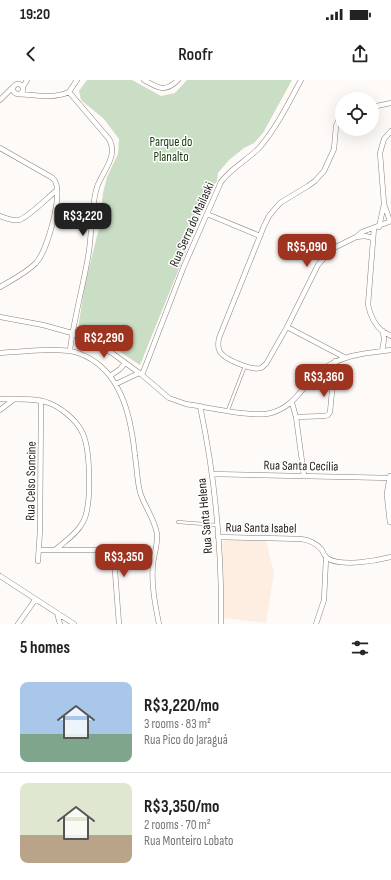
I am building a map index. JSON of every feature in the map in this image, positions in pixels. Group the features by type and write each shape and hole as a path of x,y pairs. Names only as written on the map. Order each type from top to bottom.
{"main road":[{"path":"391,478 388,494 391,521"}],"street":[{"path":"2,98 20,80"},
{"path":"2,98 22,93 27,80"},
{"path":"15,85 13,90 17,94 61,95 69,92 77,80"},
{"path":"144,80 163,89 171,87 178,80"},
{"name":"Rua Serra do Mailaski","path":"140,374 184,266 221,182 228,173 259,148 270,134 301,80"},
{"path":"15,85 19,84 36,95"},
{"path":"69,92 112,144 110,162 96,189 89,252 72,333 70,350"},
{"path":"379,106 391,104"},
{"path":"335,136 334,149 324,171 315,181 280,203 269,216 219,338 218,349 227,359 255,368 261,368 266,364 323,257 332,249 356,237 362,232 376,228 390,221 384,204 380,152 384,140 391,131"},
{"path":"0,148 51,177 56,182 57,190 53,221 45,250 34,265 0,287"},
{"path":"0,216 7,219 18,220 26,216 57,190"},
{"path":"384,204 373,238 368,305 372,318 383,331 391,336"},
{"path":"208,214 260,236"},
{"path":"356,237 365,236 373,238"},
{"path":"0,317 43,325 72,333 112,354 140,374 169,398 186,404 249,413 270,414 292,403 314,376 325,367 344,357 391,350"},
{"path":"287,327 344,357"},
{"path":"382,351 384,340 383,331"},
{"path":"0,353 70,350 96,362 116,384 127,410 134,443 140,491 157,535 152,581 159,624"},
{"path":"296,417 328,415 330,412 335,361"},
{"path":"110,376 120,370 125,363"},
{"path":"116,384 140,374"},
{"path":"0,399 41,401 51,404 75,422 81,428 85,437 87,447 88,498 86,516 79,528 55,550"},
{"path":"0,410 13,400"},
{"name":"Rua Celso Soncine","path":"38,561 40,550 41,401"},
{"path":"292,403 296,417 304,476"},
{"name":"Rua Santa Helena","path":"200,406 212,474 217,525 221,624"},
{"name":"Rua Santa Cecília","path":"212,474 391,478"},
{"name":"Rua Santa Isabel","path":"218,537 289,538 309,540 319,547 326,558"},
{"path":"40,550 103,550 112,554 114,558 119,624"},
{"path":"316,624 324,600 326,558 337,561 359,562 391,557"},
{"path":"0,576 74,624"},
{"path":"18,624 35,600"},
{"path":"57,613 60,624"}],"lane":[{"path":"228,410 245,365"},
{"path":"178,522 217,525"}],"shaded area":[{"path":"226,540 266,541 274,573 266,623 224,618 222,543"}],"green space":[{"name":"Parque do Planalto","path":"87,80 132,80 161,96 175,93 187,80 292,80 263,133 254,143 244,148 229,160 218,173 217,181 210,192 140,365 111,346 80,332 78,329 85,284 99,228 103,193 107,177 118,154 119,139 104,119 81,100 79,91"}]}
